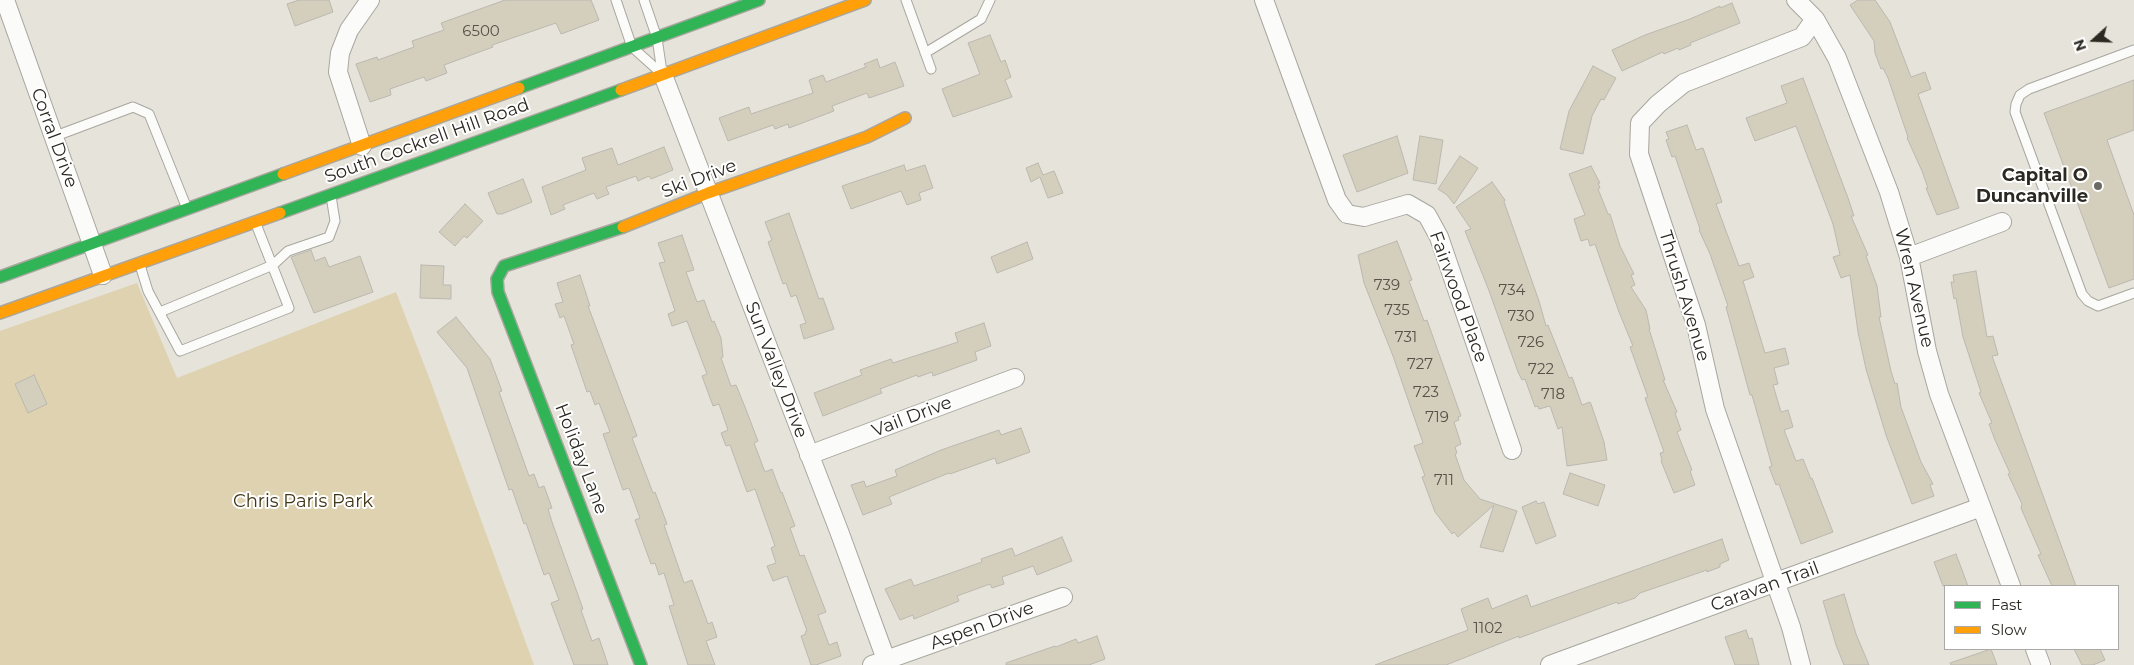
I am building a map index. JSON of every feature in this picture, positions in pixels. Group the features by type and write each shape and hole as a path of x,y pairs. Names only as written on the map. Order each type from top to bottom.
{"main road":[{"name":"South Cockrell Hill Road","path":"0,277 759,0"},
{"name":"South Cockrell Hill Road","path":"0,312 663,75 865,0"},
{"name":"Ski Drive","path":"504,266 612,232 708,193 867,136 905,118"},
{"name":"Holiday Lane","path":"504,266 496,279 498,292 642,665"}],"street":[{"name":"Corral Drive","path":"5,0 103,276"},
{"path":"362,146 338,72 340,53 349,30 370,0"},
{"name":"Fairwood Place","path":"1264,0 1337,200 1348,214 1364,217 1408,204 1427,215 1439,237 1512,450"},
{"name":"Wren Avenue","path":"1796,0 1815,19 1837,58 1889,192 1909,257 1927,351 1939,394 2011,585"},
{"name":"Thrush Avenue","path":"1801,665 1791,628 1715,409 1696,325 1639,154 1640,123 1658,104 1684,83 1802,37 1815,19"},
{"name":"Sun Valley Drive","path":"663,75 839,531 882,663"},
{"path":"1909,257 2002,222"},
{"name":"Vail Drive","path":"809,455 1015,378"},
{"name":"Caravan Trail","path":"1558,664 1981,507"},
{"name":"Aspen Drive","path":"882,663 1063,597"},
{"path":"2035,650 2041,665"}],"lane":[{"path":"616,0 632,47 663,75"},
{"path":"644,0 657,38 663,75"},
{"path":"906,0 931,69"},
{"path":"925,53 981,19 990,0"},
{"path":"2134,50 2029,89 2020,95 2015,112 2082,294 2088,302 2098,306 2134,293"},
{"path":"54,137 133,107 150,114 187,208"},
{"path":"160,312 273,265 288,251 329,237 336,221 330,194"},
{"path":"139,263 148,290 180,351 289,308 255,221"}],"green space":[{"name":"Chris Paris Park","path":"137,283 177,378 396,292 534,665 0,665 0,331"}],"building":[{"path":"299,0 329,0 333,12 295,26 287,4"},
{"path":"505,0 591,0 599,20 561,34 556,23 492,45 493,47 444,65 447,73 426,81 424,77 390,89 391,95 370,102 356,64 377,57 378,60 414,47 412,41 444,30 441,23"},
{"path":"1858,0 1875,0 1890,22 1911,77 1925,72 1931,89 1918,94 1959,208 1937,215 1926,188 1928,188 1922,171 1907,138 1888,78 1883,68 1881,69 1875,53 1874,41 1850,5"},
{"path":"1732,3 1740,23 1690,43 1691,45 1679,50 1678,48 1664,54 1663,52 1622,71 1612,50 1645,35"},
{"path":"990,35 1001,62 1005,60 1011,77 1005,80 1012,97 953,117 942,89 980,74 968,43"},
{"path":"877,59 880,68 895,62 904,86 869,98 867,93 832,106 834,111 789,128 788,124 775,129 773,125 728,141 719,118 749,107 751,114 813,93 809,80 823,75 826,82 866,67 864,64"},
{"path":"1593,66 1616,78 1604,100 1601,99 1592,116 1583,154 1560,149 1569,111"},
{"path":"1803,78 1848,198 1854,216 1851,216 1868,255 1866,256 1877,286 1881,317 1879,317 1891,371 1895,384 1897,383 1901,407 1921,462 1933,484 1930,485 1934,496 1912,504 1886,435 1866,369 1858,332 1850,275 1841,278 1833,257 1840,255 1833,224 1796,126 1755,141 1746,118 1787,103 1781,86"},
{"name":"Capital O Duncanville","path":"2134,80 2134,130 2107,140 2134,215 2134,279 2109,288 2044,113"},
{"path":"1687,125 1696,150 1703,148 1722,202 1716,204 1739,266 1749,263 1754,277 1743,281 1765,353 1785,348 1789,364 1774,368 1778,384 1773,385 1781,412 1788,410 1793,427 1784,430 1796,461 1803,459 1833,532 1801,544 1779,484 1776,485 1769,467 1772,466 1752,395 1750,395 1726,307 1728,306 1710,254 1699,230 1675,156 1672,157 1666,140 1669,139 1666,132"},
{"path":"1397,136 1408,173 1357,192 1343,155"},
{"path":"1420,136 1443,140 1436,184 1413,180"},
{"path":"664,147 673,170 651,179 649,176 638,181 636,176 606,187 609,194 597,199 594,193 563,205 565,209 551,215 542,187 586,170 582,158 612,148 618,165"},
{"path":"1460,156 1478,168 1454,204 1447,195 1438,189"},
{"path":"1038,163 1043,175 1054,171 1063,193 1048,198 1040,177 1031,182 1026,168"},
{"path":"904,165 906,171 925,165 933,188 919,193 921,200 907,205 901,191 851,209 842,186"},
{"path":"1591,166 1600,183 1598,183 1600,188 1598,189 1608,214 1610,214 1620,246 1634,274 1631,275 1635,285 1631,287 1646,310 1649,329 1665,380 1663,380 1677,412 1675,413 1681,430 1677,432 1692,470 1690,471 1695,485 1674,493 1661,461 1660,453 1664,452 1645,398 1648,397 1630,347 1633,346 1595,244 1590,246 1588,239 1581,241 1574,219 1585,215 1569,174"},
{"path":"523,179 532,202 502,214 497,214 488,193"},
{"path":"1492,182 1505,200 1504,202 1546,326 1548,325 1569,378 1572,377 1582,405 1590,402 1591,404 1604,442 1607,460 1567,466 1562,427 1558,429 1550,406 1539,409 1538,406 1535,407 1525,379 1522,380 1518,372 1465,231 1471,229 1456,207"},
{"path":"465,204 483,221 467,238 464,236 455,246 439,232"},
{"path":"789,213 819,299 823,298 834,329 804,339 800,325 806,323 796,295 791,297 786,283 783,284 768,242 772,240 765,222"},
{"path":"682,235 694,270 686,272 697,302 704,300 712,322 714,321 721,338 723,357 721,358 731,386 736,385 745,407 758,441 754,443 765,472 772,469 782,492 795,526 790,528 800,556 804,555 826,612 818,615 829,645 837,642 841,656 816,665 811,665 801,636 806,634 805,632 807,631 787,576 773,581 767,566 776,563 771,548 775,546 755,489 747,492 730,445 726,446 721,433 728,430 719,404 713,406 702,376 707,374 687,321 672,326 668,314 675,311 659,263 665,262 658,243"},
{"path":"1397,241 1412,280 1409,281 1424,321 1427,320 1461,416 1458,417 1459,420 1454,422 1461,444 1455,447 1457,453 1455,454 1464,480 1480,499 1517,511 1503,552 1480,547 1494,505 1458,537 1454,532 1452,534 1435,512 1422,477 1425,476 1414,446 1423,443 1393,356 1364,283 1358,255"},
{"path":"1027,242 1033,259 997,273 991,257"},
{"path":"311,250 315,261 325,257 329,267 360,256 373,292 314,313 291,257"},
{"path":"421,265 444,266 443,285 451,285 451,299 420,298"},
{"path":"1976,271 1987,337 1993,336 1998,355 1992,356 2076,585 2052,585 2038,555 2041,554 2021,508 2022,504 2008,474 2010,473 1995,440 1989,424 1992,423 1979,393 1981,392 1963,337 1956,298 1954,299 1951,282 1954,282 1953,275"},
{"path":"580,275 590,306 588,306 637,436 632,438 667,524 664,525 684,583 692,580 708,624 712,622 717,637 706,641 715,665 688,665 669,606 674,605 664,573 659,575 655,563 651,564 635,520 640,518 629,488 623,490 603,434 610,432 599,403 595,405 590,391 587,392 571,345 574,344 564,316 560,318 555,304 563,302 557,283"},
{"path":"456,317 490,359 502,391 499,392 529,476 534,474 539,488 544,486 552,508 548,509 583,609 581,610 592,641 599,638 608,665 574,665 551,603 559,600 549,573 544,575 512,489 509,490 467,368 437,332"},
{"path":"984,323 991,346 975,352 977,360 933,376 932,372 918,377 917,375 880,389 882,393 823,416 814,393 862,375 860,370 891,359 893,363 958,342 955,333"},
{"path":"34,375 47,404 28,413 15,384"},
{"path":"1021,428 1030,452 997,464 995,458 949,473 889,497 892,504 863,515 851,485 864,481 866,487 897,476 895,470 941,450 999,430 1001,435"},
{"path":"1570,473 1605,485 1598,506 1563,494"},
{"path":"1536,501 1538,504 1544,502 1556,536 1536,544 1522,507"},
{"path":"1062,537 1072,561 1037,575 1033,566 1002,577 1004,584 992,588 990,584 957,596 959,601 914,619 913,615 900,620 885,589 911,579 914,586 982,562 981,559 1012,548 1015,556"},
{"path":"1722,539 1729,560 1720,564 1720,567 1707,572 1707,570 1640,593 1635,598 1618,604 1617,602 1519,638 1519,636 1446,665 1375,665 1468,630 1461,609 1488,598 1492,609 1527,595 1531,607"},
{"path":"1956,554 1968,585 1943,586 1934,562"},
{"path":"1844,594 1856,634 1869,665 1844,665 1836,645 1823,601"},
{"path":"1746,630 1749,639 1752,638 1759,665 1735,665 1725,637"},
{"path":"1097,636 1105,659 1089,665 1006,665 1006,663 1076,639 1078,643"},
{"path":"1991,650 1997,665 1951,665 1950,663"},
{"path":"2074,650 2100,650 2105,660 2093,665 2082,665"}],"traffic: fast":[{"path":"519,88 759,0"},
{"path":"280,213 621,90"},
{"path":"0,277 283,174"},
{"path":"623,227 504,266 497,279 498,292 641,665"}],"traffic: slow":[{"path":"621,90 865,0"},
{"path":"283,174 519,88"},
{"path":"623,227 708,193 867,137 905,118"},
{"path":"0,313 280,213"}],"place":[{"name":"Capital O Duncanville","path":"2098,186"}]}
